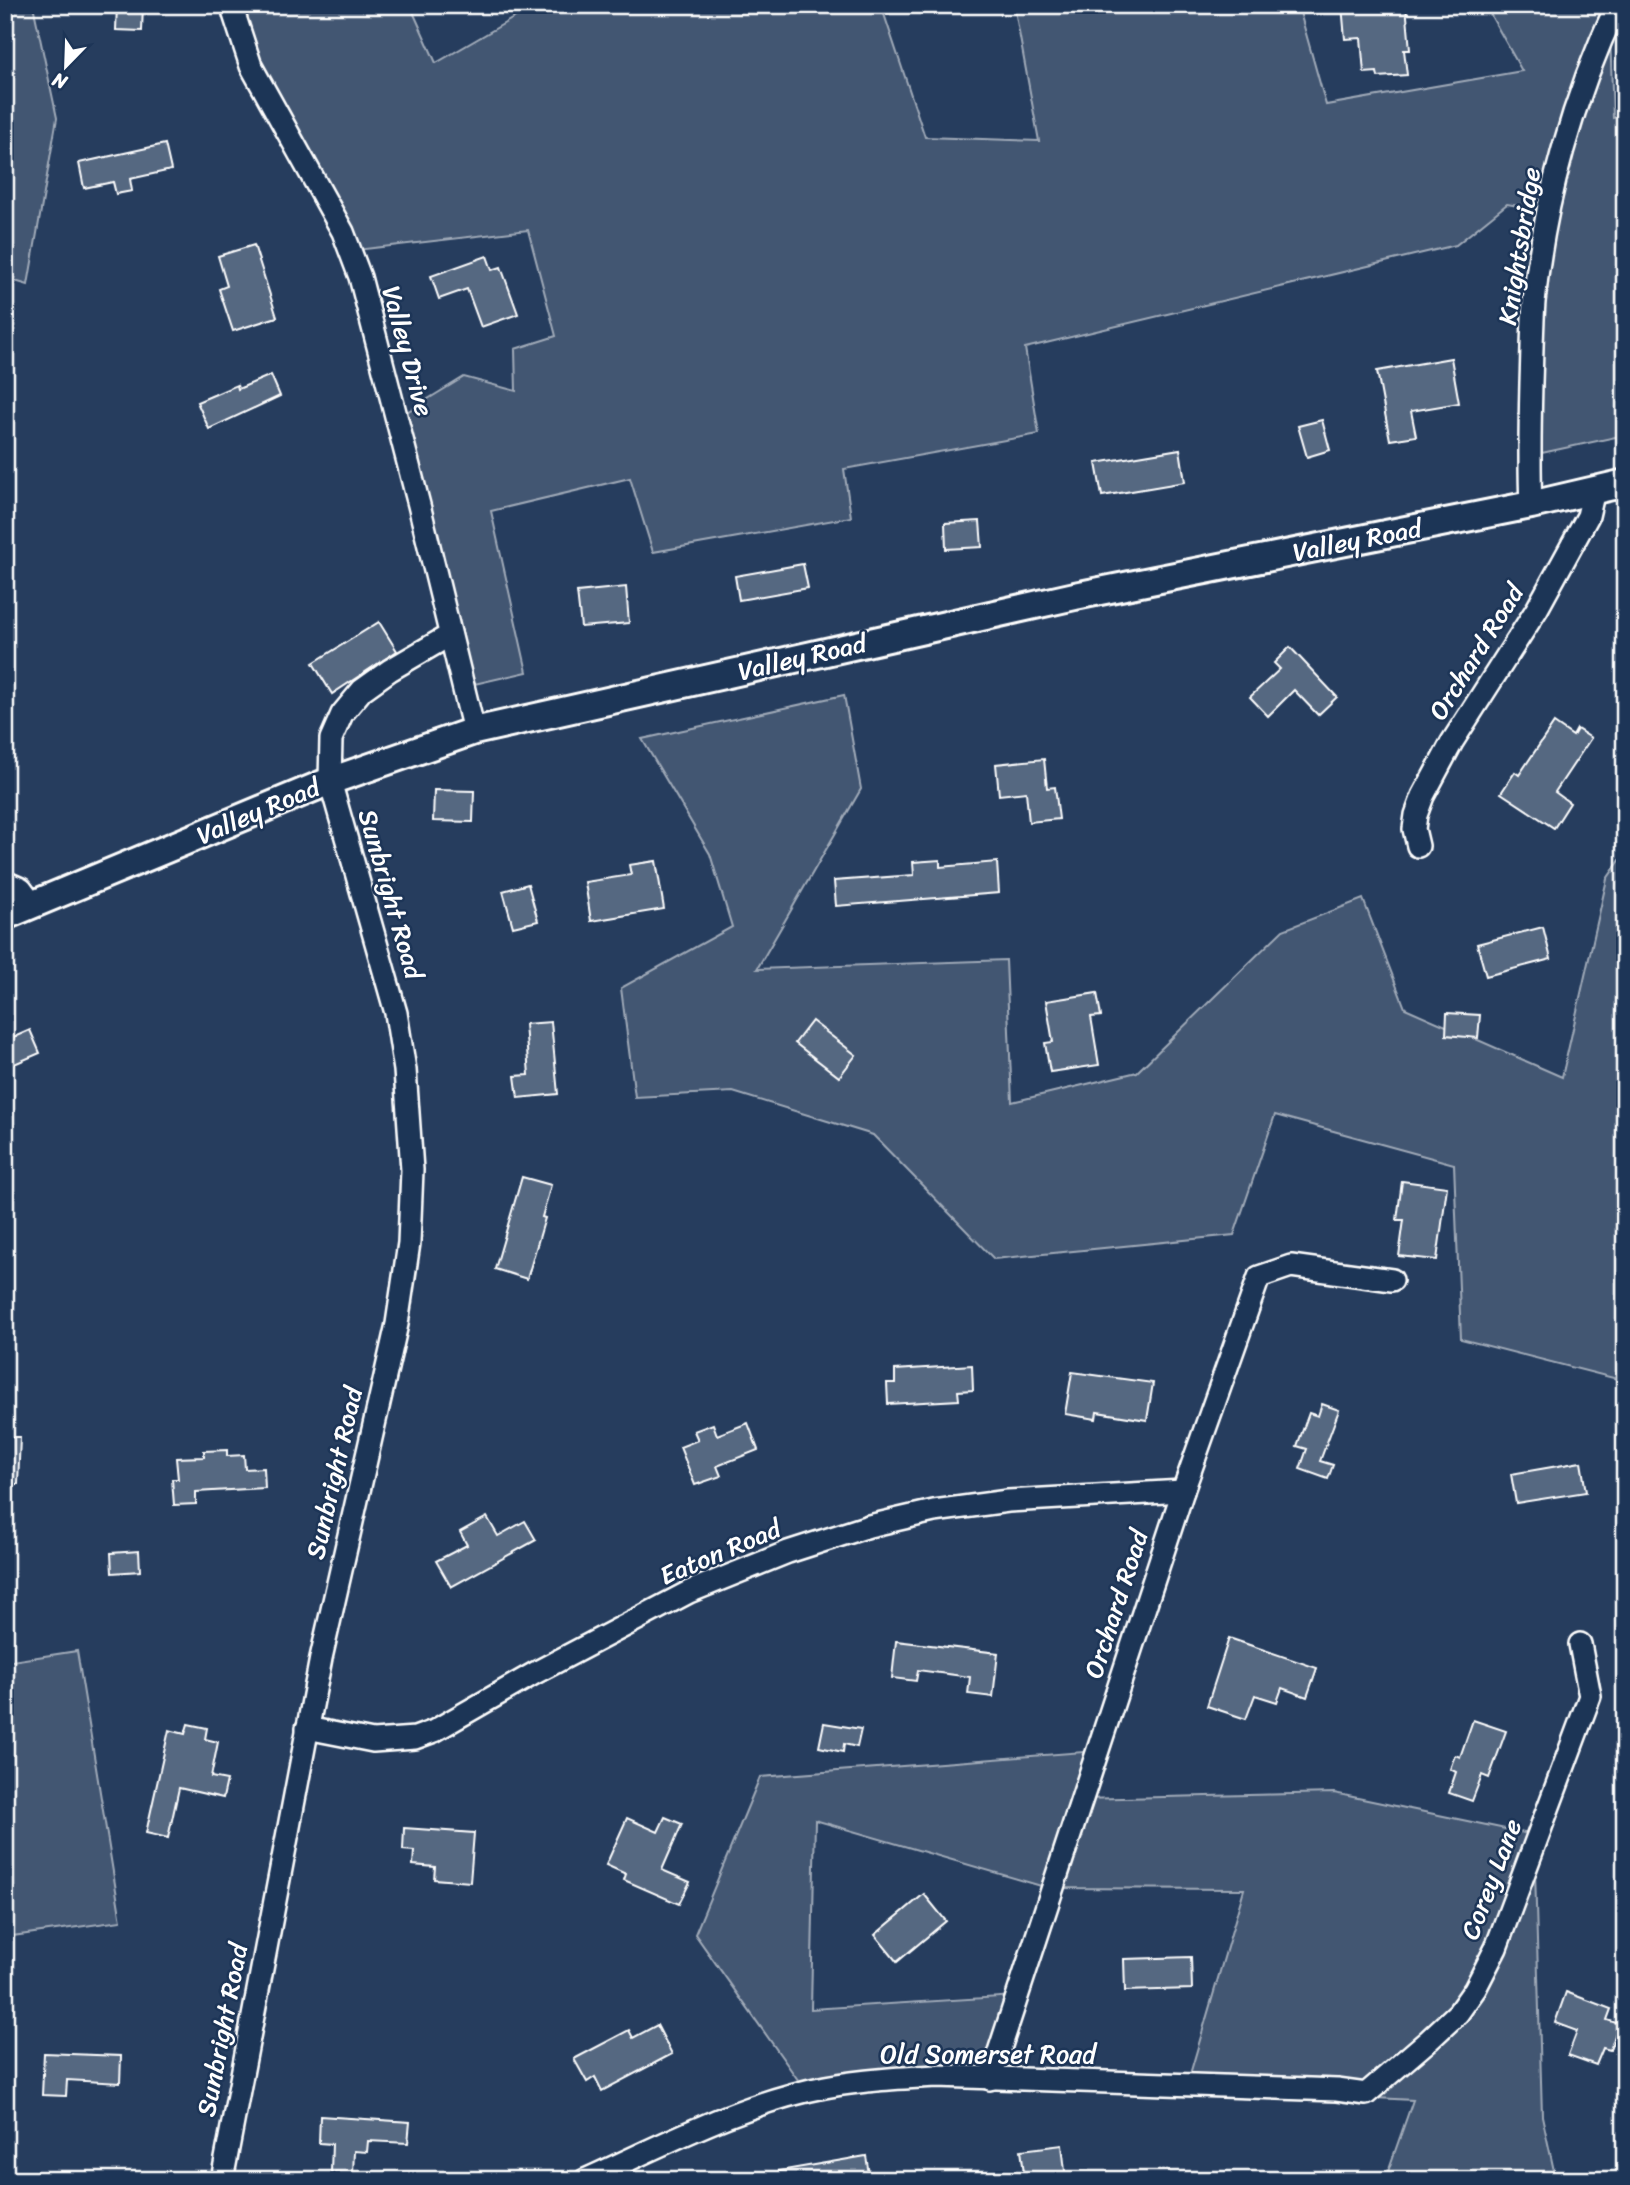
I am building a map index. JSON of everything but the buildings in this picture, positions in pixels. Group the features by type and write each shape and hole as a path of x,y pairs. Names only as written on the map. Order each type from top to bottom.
{"main road":[{"name":"Valley Road","path":"5,916 330,781 474,731 1075,596 1531,505 1625,483"}],"street":[{"name":"Valley Drive","path":"234,5 234,14 251,65 343,232 360,276 474,731"},
{"name":"Knightsbridge","path":"1531,505 1528,462 1534,317 1541,251 1558,166 1584,86 1617,5"},
{"name":"Orchard Road","path":"1418,846 1414,829 1423,796 1452,742 1537,609 1588,516 1594,490"},
{"name":"Sunbright Road","path":"222,2180 307,1728 397,1324 409,1243 412,1170 405,1070 396,1013 330,781 331,739 342,714 362,690 390,670 450,635"},
{"path":"5,882 21,889 33,905"},
{"name":"Orchard Road","path":"990,2079 1183,1491 1259,1277 1291,1266 1392,1280"},
{"name":"Eaton Road","path":"307,1728 373,1741 415,1738 434,1731 535,1673 688,1592 788,1552 869,1527 934,1511 1008,1501 1183,1491"},
{"name":"Corey Lane","path":"1366,2094 1458,2012 1475,1989 1496,1948 1590,1696 1580,1644"},
{"name":"Old Somerset Road","path":"585,2180 727,2117 779,2099 877,2079 937,2076 1337,2090 1366,2094"}],"shaded area":[{"path":"5,5 33,5 57,118 28,285 5,278"},
{"path":"231,5 410,5 436,63 517,16 516,5 881,5 925,137 1039,141 1014,5 1298,5 1326,105 1522,71 1485,5 1609,5 1613,118 1625,115 1625,435 1528,456 1542,210 1507,204 1456,245 1025,348 1039,434 844,469 851,517 653,552 630,478 491,511 527,672 457,688 397,418 464,377 516,391 515,349 556,336 528,230 348,251"},
{"path":"844,695 861,789 757,969 1006,960 1012,1102 1137,1072 1283,930 1363,899 1405,1008 1562,1077 1607,879 1625,853 1625,1381 1461,1339 1454,1164 1275,1115 1234,1235 994,1259 873,1135 733,1092 635,1097 621,988 732,927 710,854 642,739"},
{"path":"77,1651 121,1921 5,1937 5,1662"},
{"path":"1096,1751 1080,1799 1334,1793 1534,1835 1542,2116 1556,2180 1385,2180 1413,2100 1186,2088 1244,1889 1048,1888 815,1820 811,2009 1015,1996 984,2071 803,2087 695,1934 760,1777"}]}
